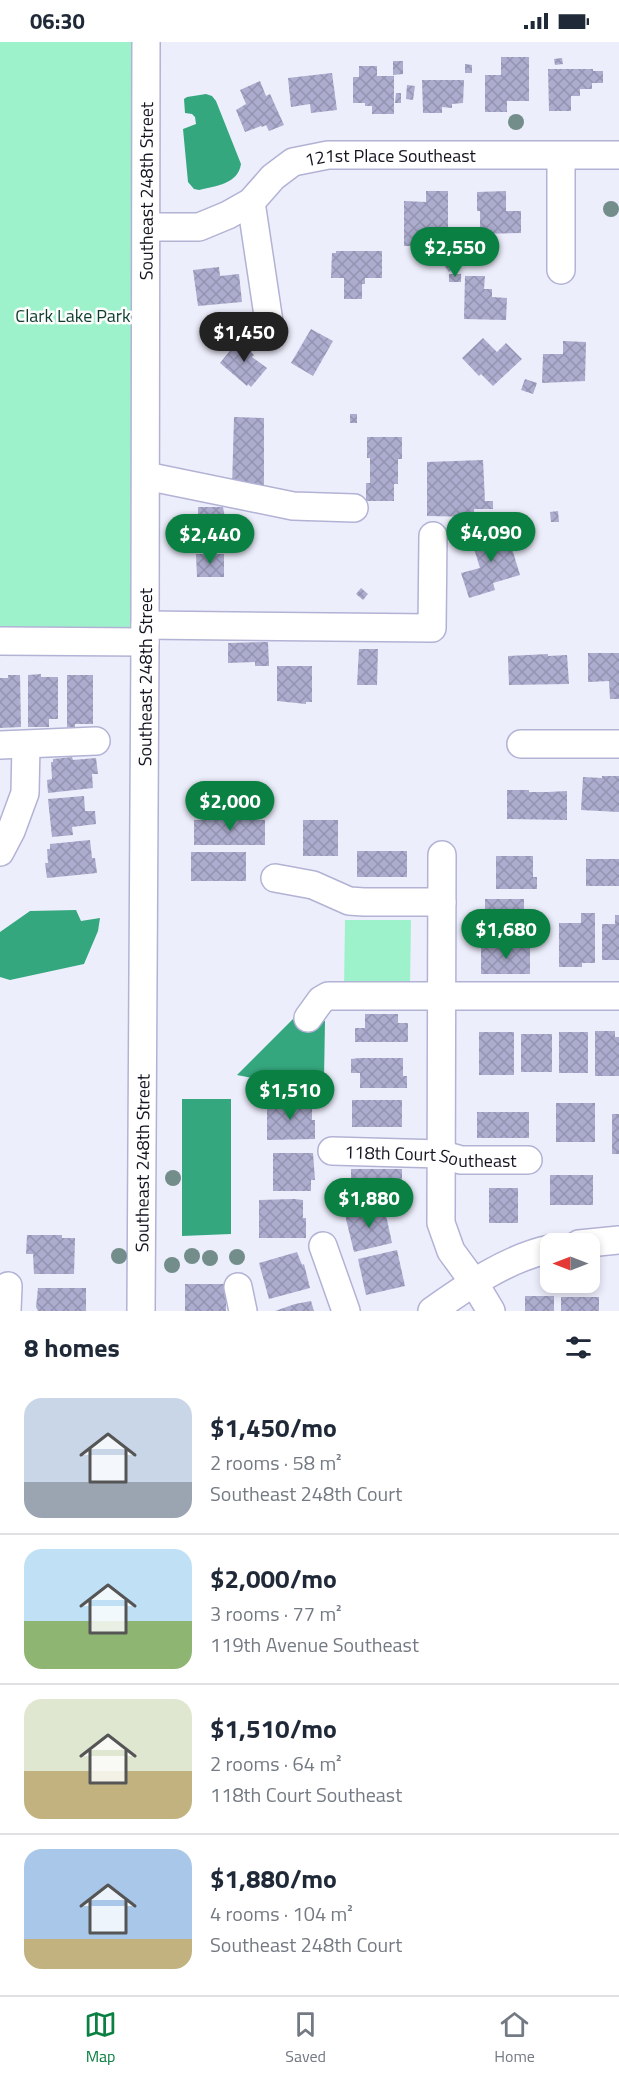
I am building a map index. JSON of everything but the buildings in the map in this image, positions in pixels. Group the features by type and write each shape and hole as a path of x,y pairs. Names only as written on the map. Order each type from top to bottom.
{"street":[{"name":"Southeast 248th Street","path":"141,1311 146,42"},
{"name":"121st Place Southeast","path":"147,227 199,228 251,202 273,177 293,162 328,155 619,155"},
{"path":"561,156 561,270"},
{"path":"251,202 269,322"},
{"path":"146,476 293,506 354,508"},
{"path":"0,641 145,634 432,628 433,536"},
{"path":"0,852 11,831 25,793 13,745 96,741"},
{"path":"521,744 619,744"},
{"path":"442,855 441,1223 451,1251 491,1311"},
{"path":"275,878 314,885 349,901 442,902"},
{"path":"308,1018 321,1000 328,996 619,996"},
{"name":"118th Court Southeast","path":"332,1151 440,1154 461,1160 528,1160"},
{"path":"600,1242 619,1240"},
{"path":"323,1246 346,1311"},
{"path":"432,1311 473,1281 540,1251"}],"green space":[{"name":"Clark Lake Park","path":"0,42 146,42 145,642 0,641"},
{"path":"345,920 411,920 410,989 344,989"}],"shaded area":[{"path":"206,94 212,96 216,101 241,164 236,176 231,180 199,190 194,189 188,182 183,129 196,124 192,114 185,113 184,99"},
{"path":"76,910 81,921 100,918 98,931 84,964 10,980 0,977 0,932 30,911"},
{"path":"296,1016 313,1021 325,1021 324,1079 257,1079 237,1075"},
{"path":"182,1099 231,1099 231,1234 182,1236"}]}
